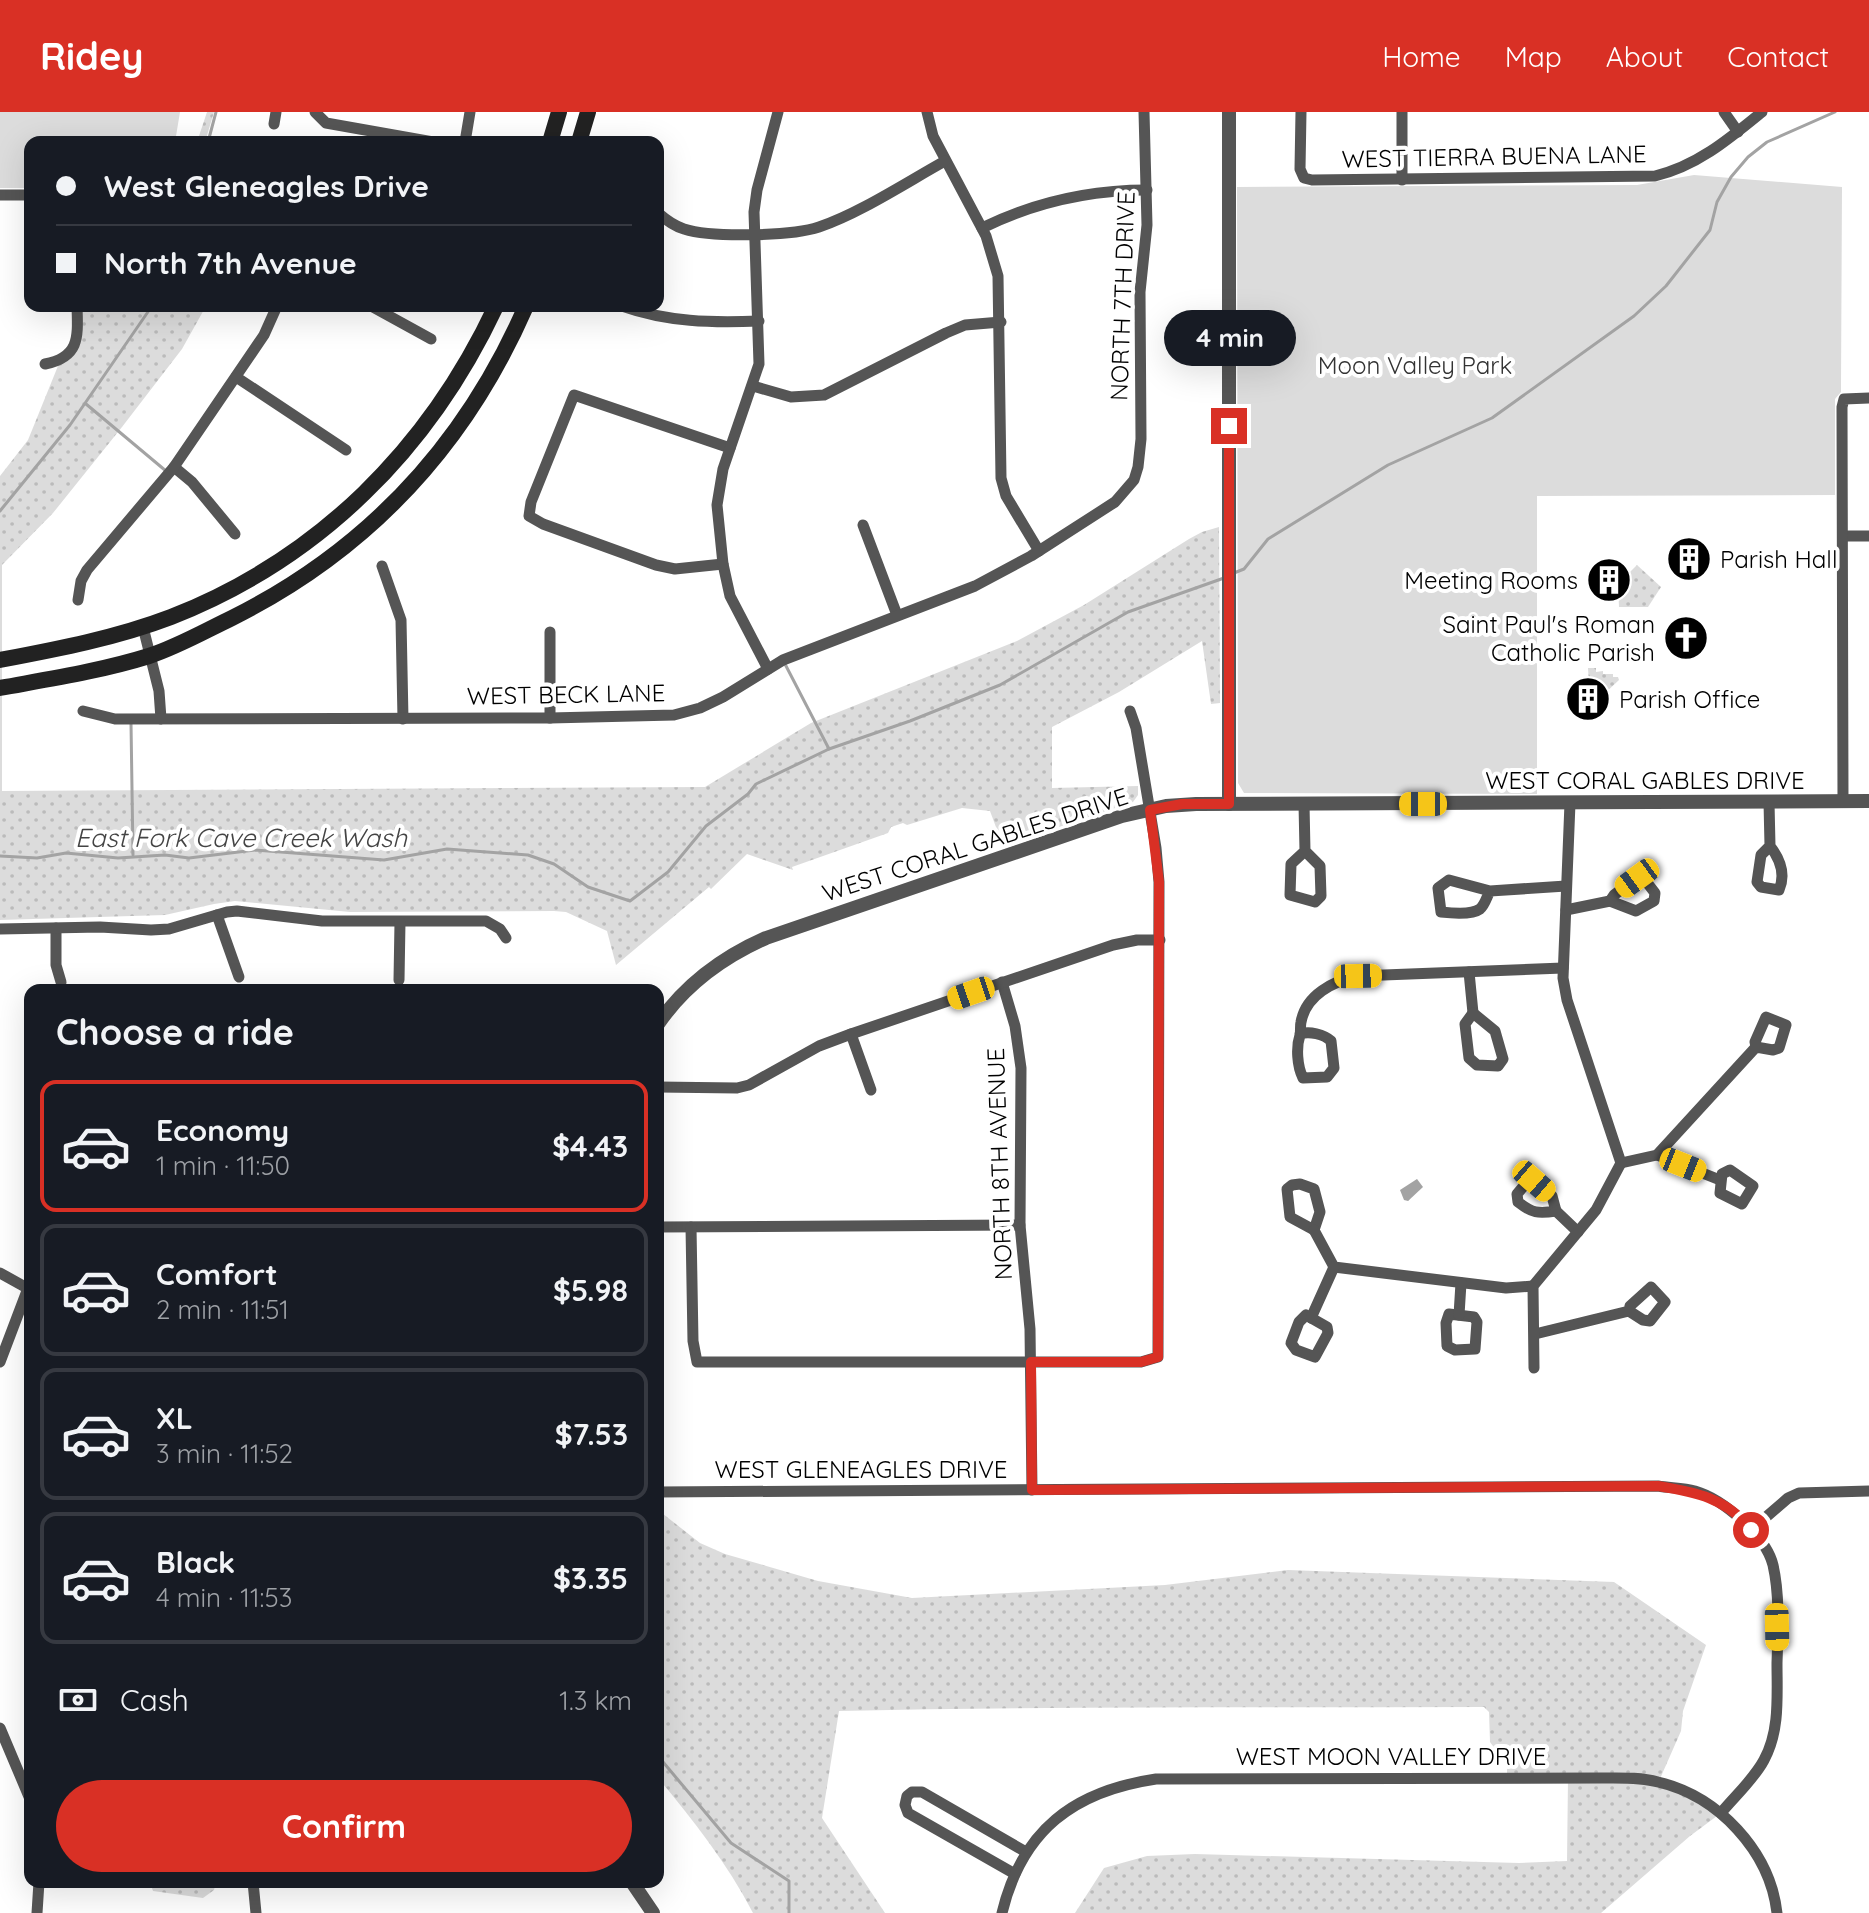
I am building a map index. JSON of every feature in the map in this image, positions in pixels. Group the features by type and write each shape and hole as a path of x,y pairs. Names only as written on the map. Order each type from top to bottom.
{"main road":[{"path":"552,136 559,112"},
{"path":"581,136 588,112"},
{"path":"0,660 97,640 189,609 256,575 333,522 380,479 423,429 456,383 493,312"},
{"path":"0,688 150,655 269,600 347,546 416,482 460,426 500,362 523,312"}],"street":[{"path":"317,112 326,123 399,136"},
{"path":"466,136 470,112"},
{"path":"768,669 737,611 725,579 718,494 759,364 755,199 778,112"},
{"path":"927,112 928,124 945,161 982,228 998,276 1003,489 1039,551"},
{"name":"NORTH 7TH DRIVE","path":"1134,480 1141,454 1140,292 1146,241 1147,190 1144,112"},
{"path":"1229,112 1229,804"},
{"name":"WEST TIERRA BUENA LANE","path":"1301,112 1300,169 1304,178 1402,180 1655,176 1703,157 1762,112"},
{"path":"1402,112 1402,180"},
{"path":"1724,112 1738,132"},
{"path":"664,217 684,229 723,234 797,231 822,226 945,161"},
{"path":"982,228 1072,195 1147,190"},
{"path":"0,195 24,195"},
{"path":"45,364 60,361 72,352 77,312"},
{"path":"78,600 81,581 87,570 174,467 264,335 274,312"},
{"path":"382,312 431,339"},
{"path":"645,312 668,318 759,321"},
{"path":"753,386 791,397 824,395 946,333 979,322 1001,322"},
{"path":"236,377 346,450"},
{"path":"723,564 675,569 656,565 543,524 529,516 531,502 574,395 730,448"},
{"path":"1843,801 1842,407 1844,399 1869,398"},
{"path":"174,467 192,482 235,534"},
{"name":"WEST BECK LANE","path":"83,711 102,718 161,719 674,715 723,697 804,651 975,586 1039,551 1115,502 1134,480"},
{"path":"863,525 897,615"},
{"path":"1843,536 1869,536"},
{"path":"382,566 402,628 403,719"},
{"path":"143,627 161,699 161,719"},
{"path":"550,632 550,718"},
{"path":"691,1227 693,1341 697,1362 1141,1362 1158,1357 1158,865 1136,728 1130,711"},
{"name":"WEST CORAL GABLES DRIVE","path":"664,1017 705,974 757,942 1122,816 1182,804 1869,801"},
{"path":"1769,802 1770,846"},
{"path":"1534,1368 1533,1286 1596,1210 1621,1163 1567,1000 1563,968 1570,803"},
{"path":"1304,804 1305,851"},
{"path":"1490,891 1477,911 1449,913 1441,912 1438,907 1438,888 1449,880 1490,891 1566,886"},
{"path":"1566,910 1610,901"},
{"path":"0,929 169,929 237,911 314,921 486,921 492,922 506,938"},
{"path":"217,915 239,977"},
{"path":"399,980 400,922"},
{"path":"56,928 56,965 61,982"},
{"path":"664,1088 737,1088 749,1085 819,1046 851,1034 1125,941 1160,940"},
{"path":"1300,1034 1305,1032 1323,1036 1331,1041 1334,1068 1327,1077 1303,1078 1297,1040 1301,1020 1315,996 1339,981 1358,976 1563,968"},
{"path":"1469,972 1473,1013 1497,1036 1503,1059 1498,1066 1477,1065 1469,1058 1465,1024 1473,1013"},
{"name":"NORTH 8TH AVENUE","path":"1002,982 1015,1026 1021,1068 1020,1225 1031,1362 1032,1490"},
{"path":"851,1034 871,1090"},
{"path":"1657,1155 1756,1047"},
{"path":"1621,1163 1657,1155 1720,1180"},
{"path":"1556,1211 1578,1232"},
{"path":"664,1227 1020,1225"},
{"path":"1314,1230 1334,1267"},
{"path":"1334,1267 1506,1288 1533,1286"},
{"path":"1311,1318 1334,1267"},
{"path":"0,1273 24,1283"},
{"path":"1459,1315 1461,1283"},
{"path":"0,1362 24,1296"},
{"path":"1535,1334 1629,1311"},
{"name":"WEST GLENEAGLES DRIVE","path":"664,1492 1658,1486 1695,1491 1715,1500 1744,1521 1763,1543 1773,1563 1777,1608 1773,1738 1763,1762 1721,1813"},
{"path":"1751,1530 1788,1498 1799,1493 1869,1491"},
{"path":"0,1728 24,1785"},
{"name":"WEST MOON VALLEY DRIVE","path":"1002,1913 1026,1852 1045,1830 1082,1799 1128,1783 1156,1779 1640,1779 1659,1782 1694,1796 1721,1813 1757,1856 1772,1890 1777,1913"},
{"path":"1015,1874 908,1813 905,1805 907,1796 912,1792 922,1792 1026,1852"},
{"path":"37,1913 39,1888"},
{"path":"254,1888 256,1913"},
{"path":"636,1888 653,1913"}],"green space":[{"path":"0,112 180,112 176,136 24,136 24,188 0,188"},
{"path":"207,112 214,112 207,136 199,136"},
{"name":"Moon Valley Park","path":"1694,175 1842,187 1841,392 1835,399 1835,495 1537,496 1537,794 1244,793 1238,783 1237,187 1637,185"},
{"path":"76,312 203,312 182,349 122,427 53,513 2,565 2,791 705,787 811,723 1017,641 1084,605 1189,539 1219,527 1220,703 1211,704 1202,641 1119,692 1052,727 1052,788 1138,786 1138,795 1133,802 1003,846 990,811 962,808 891,827 888,833 792,867 793,870 747,854 711,889 709,887 616,965 607,931 566,912 554,911 350,912 235,901 165,915 0,920 0,476 28,440 60,361 72,352"},
{"path":"1637,565 1661,587 1648,607 1619,607 1618,584"},
{"path":"1588,668 1613,674 1619,680 1601,697 1589,684"},
{"path":"664,1515 700,1543 725,1554 818,1581 912,1598 1165,1585 1288,1570 1614,1582 1706,1645 1683,1711 1681,1731 1659,1781 1721,1813 1601,1913 1075,1913 1104,1868 1147,1856 1195,1854 1519,1863 1567,1861 1568,1779 1507,1778 1507,1766 1490,1742 1489,1712 1484,1707 839,1711 822,1818 885,1913 753,1913 732,1877 664,1785"},
{"path":"152,1888 214,1888 203,1898 153,1891"}],"water":[{"path":"1417,1179 1423,1187 1408,1201 1404,1200 1400,1190"}],"waterway":[{"path":"210,136 216,112"},
{"name":"East Fork Cave Creek Wash","path":"1234,573 1244,569 1268,539 1388,465 1492,418 1634,316 1666,286 1710,230 1717,202 1731,177 1748,157 1767,142 1835,112"},
{"path":"0,511 70,425 148,312"},
{"path":"86,404 166,471"},
{"name":"East Fork Cave Creek Wash","path":"0,856 37,858 66,853 118,858 165,855 189,858 255,850 384,860 447,849 528,855 554,864 588,887 630,901 668,872 706,826 748,794 756,784 829,749 1000,685 1128,612 1224,578"},
{"path":"785,664 829,749"},
{"path":"131,723 133,855"},
{"path":"664,1763 731,1843 789,1881 789,1913"}],"place":[{"name":"Parish Hall","path":"1689,559"},
{"name":"Meeting Rooms","path":"1609,580"},
{"name":"Saint Paul's Roman Catholic Parish","path":"1686,638"},
{"name":"Parish Office","path":"1588,699"}],"route":[{"path":"1229,426 1229,804 1182,804 1150,810 1159,882 1158,1357 1141,1362 1031,1362 1032,1490 1658,1486 1695,1491 1715,1500 1744,1521 1751,1530"}]}
